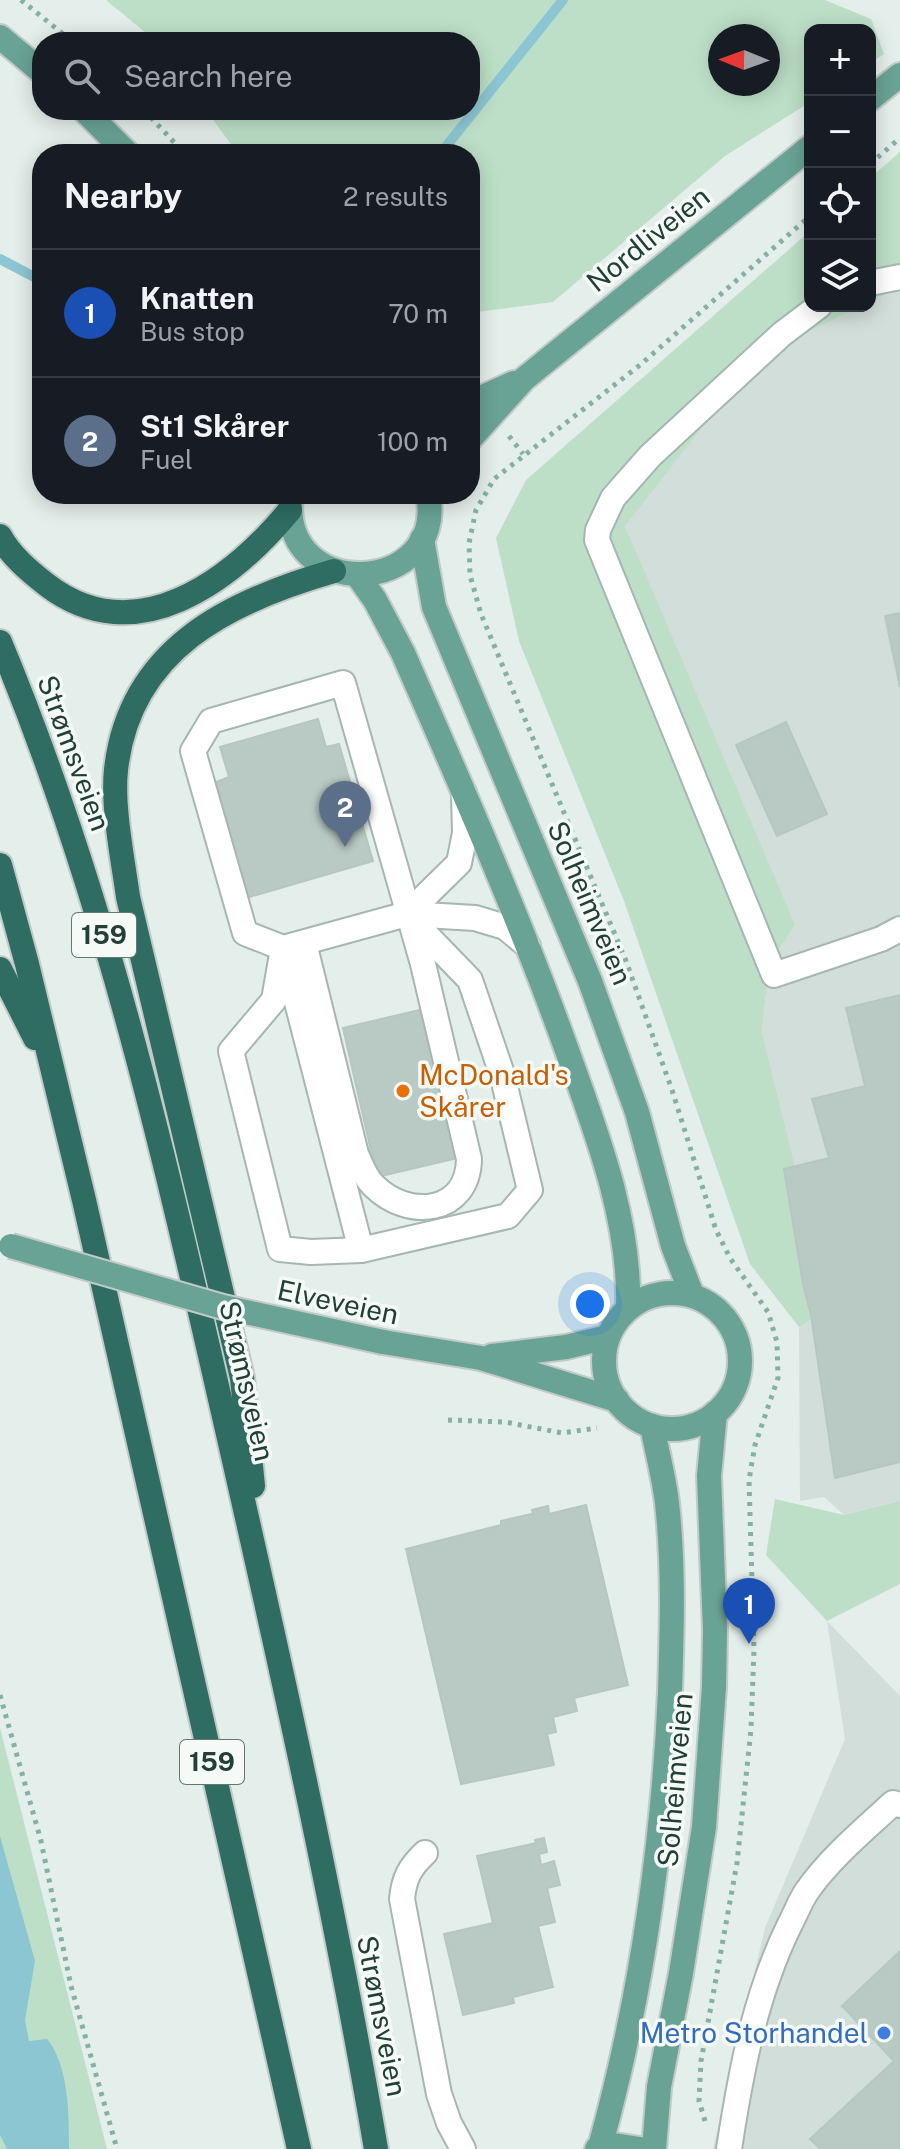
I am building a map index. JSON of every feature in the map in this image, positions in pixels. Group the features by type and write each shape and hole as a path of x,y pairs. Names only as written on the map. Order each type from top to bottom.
{"highway":[{"path":"0,536 33,575 66,597 100,609 122,613 146,612 189,596 215,580 256,546 288,504"},
{"path":"265,1596 242,1378 128,897 115,772 130,711 161,661 180,644 230,609 250,599 346,574"},
{"name":"Strømsveien","path":"0,642 69,826 136,1043 305,1775 376,2149"},
{"name":"159","path":"0,865 55,1078 299,2149"},
{"path":"0,969 55,1078"}],"main road":[{"path":"0,37 32,64"},
{"path":"874,96 900,75"},
{"path":"94,120 118,144"},
{"name":"Nordliveien","path":"480,428 524,379 804,152"},
{"name":"Nordliveien","path":"480,399 524,379"},
{"path":"290,504 294,529 303,547 317,561 346,574 381,610 464,793 528,946 593,1126 627,1257 628,1309"},
{"path":"346,574 388,570 413,552 427,527 429,504"},
{"name":"Solheimveien","path":"422,539 434,607 596,995 637,1112 673,1246 692,1295"},
{"name":"Elveveien","path":"6,1244 148,1287 276,1320 481,1358 617,1400"},
{"path":"675,1292 692,1295 720,1311 730,1324 739,1347 739,1372 735,1387 715,1413 701,1422 685,1428 652,1426 626,1411 617,1400 605,1370 608,1337 628,1309 642,1299 675,1292"},
{"name":"Elveveien","path":"481,1358 566,1347 608,1337"},
{"name":"Solheimveien","path":"654,2149 659,2087 686,1945 705,1812 714,1687 709,1476 715,1413"},
{"name":"Solheimveien","path":"598,2148 618,2081 650,1910 667,1758 672,1634 670,1546 667,1502 652,1426"},
{"path":"598,2148 614,2145 640,2149"}],"lane":[{"path":"876,282 900,277"},
{"path":"811,312 782,334 650,456 613,498 598,530 597,540 774,975 881,939 900,929"},
{"path":"294,945 363,1171 373,1185 404,1206 422,1208 440,1205 455,1196 469,1172 469,1159 423,964 407,914 343,683 211,721 193,751 245,933 294,945 407,914 475,918 505,927 528,946"},
{"path":"407,914 459,863 465,833 464,793"},
{"path":"294,945 274,1000 231,1051 280,1249 311,1252 361,1250 508,1216 530,1190 502,1074 470,980 407,914"},
{"path":"294,945 361,1250"},
{"path":"729,2149 739,2084 755,2014 785,1935 806,1893 839,1852 893,1803 900,1805"},
{"path":"425,1853 412,1865 404,1883 402,1899 439,2094 449,2123 463,2149"}],"path":[{"path":"21,0 61,32"},
{"path":"153,120 176,144"},
{"path":"876,159 900,138"},
{"path":"523,454 640,365 804,221"},
{"path":"448,1420 505,1422 562,1433 597,1428"},
{"path":"0,1695 41,1841 71,1986 117,2149"}],"shaded area":[{"path":"900,287 900,1501 844,1515 824,1497 800,1501 799,1327 819,1315 822,1276 762,1032 769,964 625,525 758,356 850,312 876,312 876,299"},
{"path":"827,1621 900,1696 900,2149 713,2149 765,1928 845,1739"}],"green space":[{"path":"106,0 825,0 871,19 873,24 804,24 804,106 725,156 553,302 480,312 480,144 231,144 213,120 480,120 480,32 145,32"},
{"path":"876,32 884,54 876,59"},
{"path":"900,152 900,287 876,299 876,240 876,173"},
{"path":"804,236 804,312 850,312 758,356 625,526 795,925 769,964 762,1032 822,1276 819,1315 799,1327 750,1264 624,901 519,641 496,538 526,480"},
{"path":"775,1499 844,1515 900,1501 900,1584 827,1621 766,1555"},
{"path":"0,1728 107,2149 0,2149"}],"water":[{"path":"0,1836 35,1961 25,2020 29,2041 47,2039 60,2063 66,2091 69,2149 7,2149 0,2135"}],"building":[{"path":"900,613 900,687 885,616"},
{"path":"318,719 326,747 339,744 373,861 239,900 219,829 228,826 216,782 229,777 220,747"},
{"path":"786,722 827,814 777,836 736,745"},
{"path":"900,995 900,1462 835,1478 811,1315 784,1169 829,1158 812,1099 865,1086 846,1008"},
{"path":"428,1008 462,1157 377,1177 343,1028"},
{"path":"586,1505 628,1685 574,1698 577,1711 553,1717 556,1732 547,1734 554,1765 461,1784 406,1549 501,1525 501,1521 531,1514 534,1517 532,1510 548,1506 549,1514"},
{"path":"544,1838 547,1852 539,1854 541,1865 554,1861 560,1885 547,1888 555,1922 538,1926 553,1987 513,1997 514,2003 463,2015 444,1934 493,1923 477,1856 536,1843 535,1840"},
{"name":"Metro Storhandel","path":"899,1952 900,2149 820,2149 810,2139 894,2061 842,2006"}],"waterway":[{"path":"480,104 563,0"},
{"path":"448,144 467,120"},
{"path":"0,259 32,276"}],"place":[{"name":"St1 Skårer","path":"345,847"},
{"name":"McDonald's Skårer","path":"403,1091"},
{"name":"Knatten","path":"749,1644"},
{"name":"Metro Storhandel","path":"884,2033"}]}
